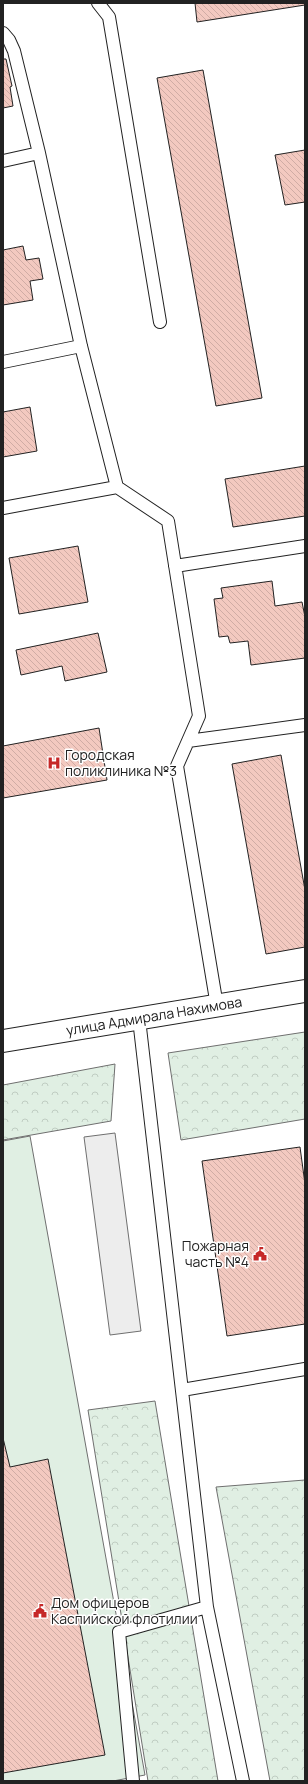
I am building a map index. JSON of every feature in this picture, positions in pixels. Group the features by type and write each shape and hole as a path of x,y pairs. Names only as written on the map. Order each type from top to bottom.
{"main road":[{"name":"улица Адмирала Нахимова","path":"3,1042 305,991"}],"lane":[{"path":"98,3 109,17 160,322"},
{"path":"3,33 9,40 14,50 39,153 81,346 117,487 168,521 199,716 177,766 217,1006"},
{"path":"3,161 39,153"},
{"path":"3,362 81,346"},
{"path":"3,508 117,487"},
{"path":"175,566 305,546"},
{"path":"188,741 305,725"},
{"path":"139,1019 207,1607 243,1781"},
{"path":"182,1390 305,1369"},
{"path":"133,1781 119,1632 207,1607"}],"green space":[{"path":"305,1032 305,1119 181,1140 168,1053"},
{"path":"115,1064 111,1121 3,1140 3,1085"},
{"path":"30,1136 145,1775 113,1781 3,1781 3,1141"},
{"path":"155,1401 218,1781 148,1781 88,1410"},
{"path":"305,1480 305,1781 270,1781 216,1487"}],"shaded area":[{"path":"115,1133 141,1331 110,1335 84,1137"}],"building":[{"path":"195,3 305,3 305,5 197,22"},
{"path":"3,59 6,59 12,86 10,87 13,106 3,108"},
{"path":"203,70 262,398 216,406 157,78"},
{"path":"305,150 305,202 285,205 275,155"},
{"path":"23,246 26,260 39,258 43,279 30,281 33,300 3,305 3,250"},
{"path":"30,407 37,451 3,457 3,412"},
{"path":"305,466 305,516 233,527 225,479"},
{"path":"78,546 88,602 19,614 9,558"},
{"path":"272,581 275,606 302,602 305,617 305,658 251,665 248,641 230,643 228,636 219,637 214,599 223,598 221,588"},
{"path":"98,633 107,672 65,681 62,666 21,675 16,650"},
{"name":"Городская поликлиника №3","path":"99,728 107,780 3,798 3,746"},
{"path":"281,755 305,890 305,947 266,954 232,764"},
{"name":"Пожарная часть №4","path":"300,1147 305,1184 305,1324 227,1336 202,1161"},
{"name":"Дом офицеров Каспийской флотилии","path":"3,1438 10,1467 48,1459 105,1755 3,1773"}],"place":[{"name":"Городская поликлиника №3","path":"54,763"},
{"name":"Пожарная часть №4","path":"260,1254"},
{"name":"Дом офицеров Каспийской флотилии","path":"40,1611"}]}
